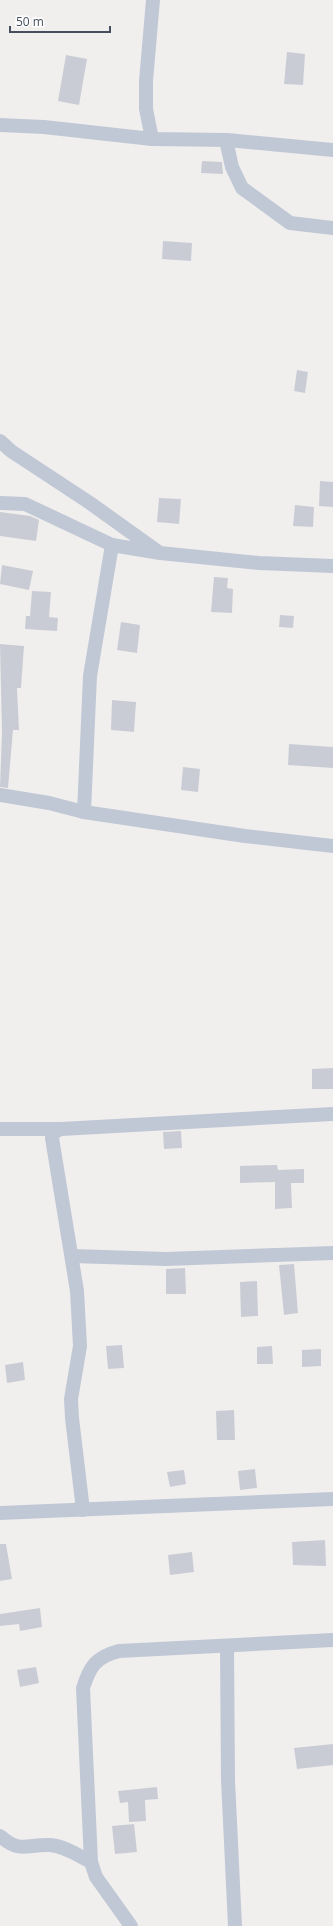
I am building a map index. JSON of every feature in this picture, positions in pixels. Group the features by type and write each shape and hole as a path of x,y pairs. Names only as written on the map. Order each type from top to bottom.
{"street":[{"path":"152,138 146,109 146,81 153,0"},
{"path":"0,125 44,127 152,138 226,140 333,150"},
{"path":"226,140 232,167 242,188 290,223 333,228"},
{"path":"0,441 11,451 90,503 160,553"},
{"path":"0,503 24,504 112,544 160,553 258,563 333,566"},
{"path":"84,812 90,676 112,544"},
{"path":"0,795 49,803 84,812 244,836 333,846"},
{"path":"0,1129 61,1129 333,1114"},
{"path":"61,1129 54,1132 52,1138 77,1291 80,1346 72,1399 72,1418 84,1510"},
{"path":"72,1256 166,1259 333,1253"},
{"path":"0,1513 333,1499"},
{"path":"131,1926 96,1877 91,1862 83,1688 88,1672 96,1661 105,1655 119,1651 227,1647 333,1640"},
{"path":"227,1647 228,1780 235,1926"},
{"path":"0,1836 11,1846 22,1848 52,1845 67,1850 91,1862"}],"building":[{"path":"287,52 305,54 303,85 284,84"},
{"path":"66,55 87,59 79,105 58,101"},
{"path":"202,161 222,162 223,174 201,173"},
{"path":"163,241 192,243 191,261 162,259"},
{"path":"297,370 308,372 305,393 294,391"},
{"path":"320,481 333,482 333,507 319,506"},
{"path":"159,498 181,499 179,524 157,522"},
{"path":"295,505 314,507 313,527 293,526"},
{"path":"0,512 30,516 39,520 36,541 0,536"},
{"path":"2,565 33,571 29,590 0,584"},
{"path":"214,577 228,578 227,588 233,589 232,613 211,612"},
{"path":"32,591 51,592 49,617 58,618 57,631 25,629 26,616 30,616"},
{"path":"280,615 294,616 293,628 279,627"},
{"path":"121,622 140,625 137,653 117,650"},
{"path":"0,644 24,646 21,688 17,688 19,730 13,730 8,788 0,787 2,732"},
{"path":"112,700 136,702 134,732 111,730"},
{"path":"289,744 333,747 333,768 288,765"},
{"path":"183,767 200,769 198,792 181,790"},
{"path":"333,1068 333,1089 312,1089 312,1069"},
{"path":"181,1131 182,1148 164,1149 163,1132"},
{"path":"277,1165 278,1170 304,1169 304,1183 291,1183 292,1208 275,1209 275,1182 240,1183 240,1166"},
{"path":"294,1264 298,1313 284,1315 279,1265"},
{"path":"185,1268 186,1294 166,1294 166,1269"},
{"path":"257,1281 258,1316 241,1317 240,1282"},
{"path":"122,1345 124,1368 108,1369 106,1346"},
{"path":"272,1346 273,1364 257,1364 257,1347"},
{"path":"321,1349 321,1366 302,1367 302,1350"},
{"path":"23,1362 25,1380 7,1383 5,1365"},
{"path":"234,1410 235,1440 217,1440 216,1411"},
{"path":"255,1469 257,1488 240,1490 238,1471"},
{"path":"184,1470 186,1484 170,1487 167,1472"},
{"path":"325,1540 326,1566 293,1565 292,1542"},
{"path":"0,1544 6,1544 12,1579 0,1581"},
{"path":"192,1552 194,1572 170,1575 168,1555"},
{"path":"40,1608 42,1627 20,1631 19,1624 0,1626 0,1614"},
{"path":"36,1667 39,1683 20,1687 17,1670"},
{"path":"333,1744 333,1765 297,1769 294,1748"},
{"path":"157,1787 158,1799 145,1800 146,1821 129,1822 128,1802 120,1803 118,1791"},
{"path":"134,1824 137,1852 115,1854 112,1826"}]}
